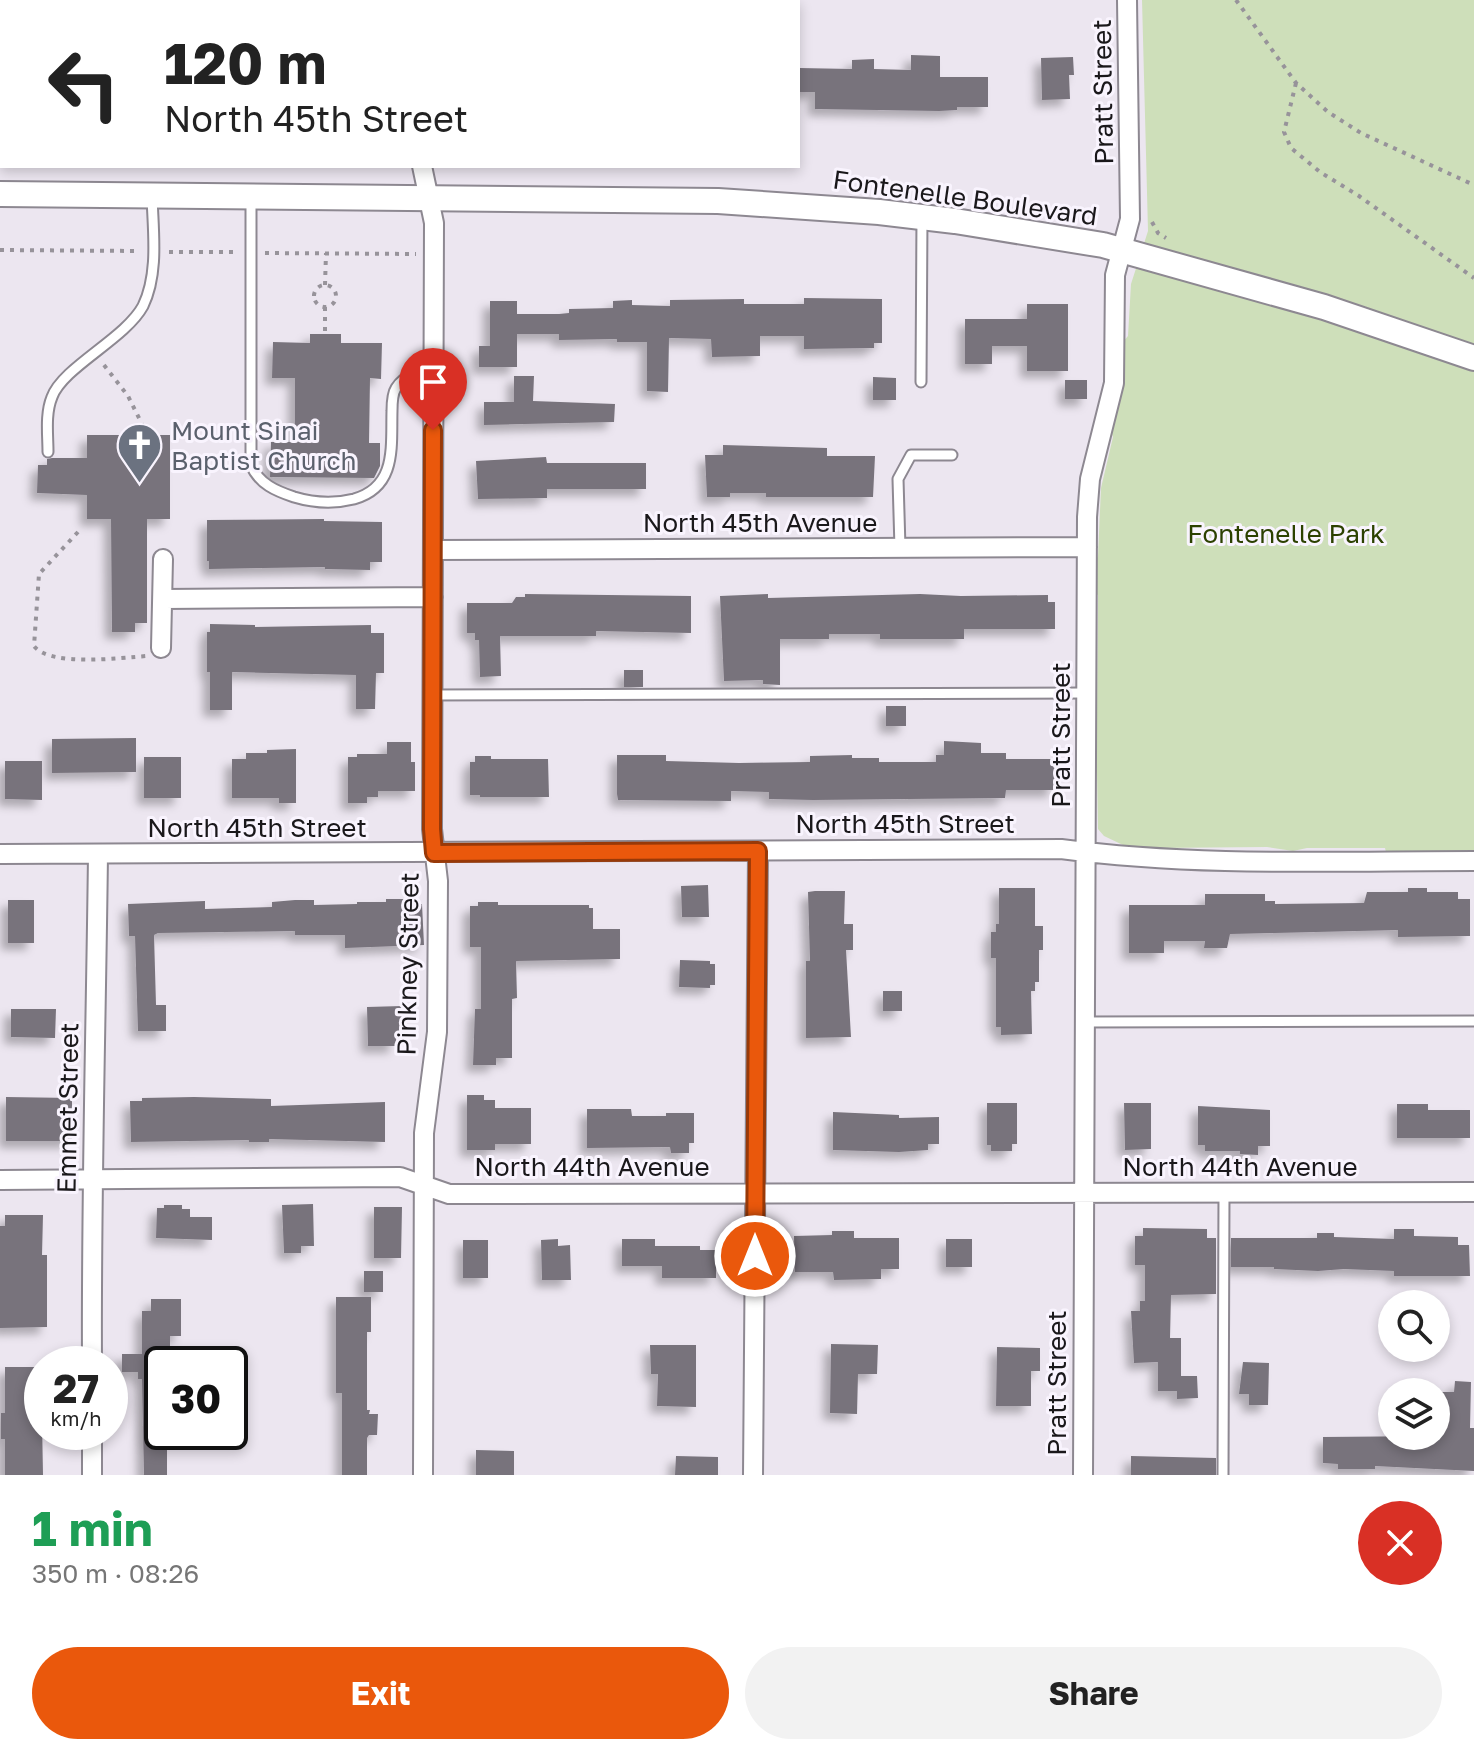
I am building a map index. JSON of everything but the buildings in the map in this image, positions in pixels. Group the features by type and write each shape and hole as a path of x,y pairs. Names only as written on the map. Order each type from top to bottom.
{"main road":[{"name":"Fontenelle Boulevard","path":"0,194 718,201 922,217 1122,249 1324,307 1474,358"}],"street":[{"name":"Pratt Street","path":"1083,1475 1087,547 1090,479 1114,383 1115,275 1130,219 1127,0"},
{"name":"Pinkney Street","path":"422,168 434,223 432,829 438,881 437,1032 424,1133 423,1475"},
{"name":"North 45th Avenue","path":"433,550 1087,547"},
{"path":"161,648 163,559"},
{"path":"164,599 433,597"},
{"name":"North 45th Street","path":"0,854 1061,849 1113,856 1206,860 1474,861"},
{"path":"753,1475 758,851"},
{"name":"Emmet Street","path":"92,1346 98,854"},
{"name":"North 44th Avenue","path":"0,1180 400,1177 449,1194 1474,1192"},
{"path":"92,1450 92,1475"}],"lane":[{"path":"48,452 49,408 58,386 133,320 143,306 149,289 153,251 152,196"},
{"path":"251,197 251,465 264,484 283,493 320,503 339,503 377,488 387,473 395,389 407,376 434,370"},
{"path":"921,382 922,217"},
{"path":"900,548 898,479 911,455 952,455"},
{"path":"432,695 1087,693"},
{"path":"1085,1022 1474,1021"},
{"path":"1223,1475 1224,1193"}],"path":[{"path":"1236,0 1296,83 1342,122 1474,185"},
{"path":"1296,83 1284,132 1291,148 1320,172 1474,278"},
{"path":"0,250 434,255"},
{"path":"325,285 326,253"},
{"path":"325,285 332,287 336,296 334,303 325,307 317,303 314,296 319,287 325,285"},
{"path":"325,307 325,332"},
{"path":"94,354 117,380 147,434"},
{"path":"78,532 39,574 34,646 48,657 62,659 145,657 161,648"}],"green space":[{"name":"Fontenelle Park","path":"1142,0 1474,0 1474,857 1453,864 1410,870 1389,865 1385,848 1307,848 1293,851 1267,847 1152,848 1123,845 1104,836 1098,829 1097,774 1093,765 1098,595 1095,593 1094,561 1098,556 1101,488 1113,437 1111,431 1122,343 1128,336 1131,284 1148,231"}],"place":[{"name":"Mount Sinai Baptist Church","path":"140,485"}],"route":[{"path":"433,430 434,853 758,851 755,1256"}]}
